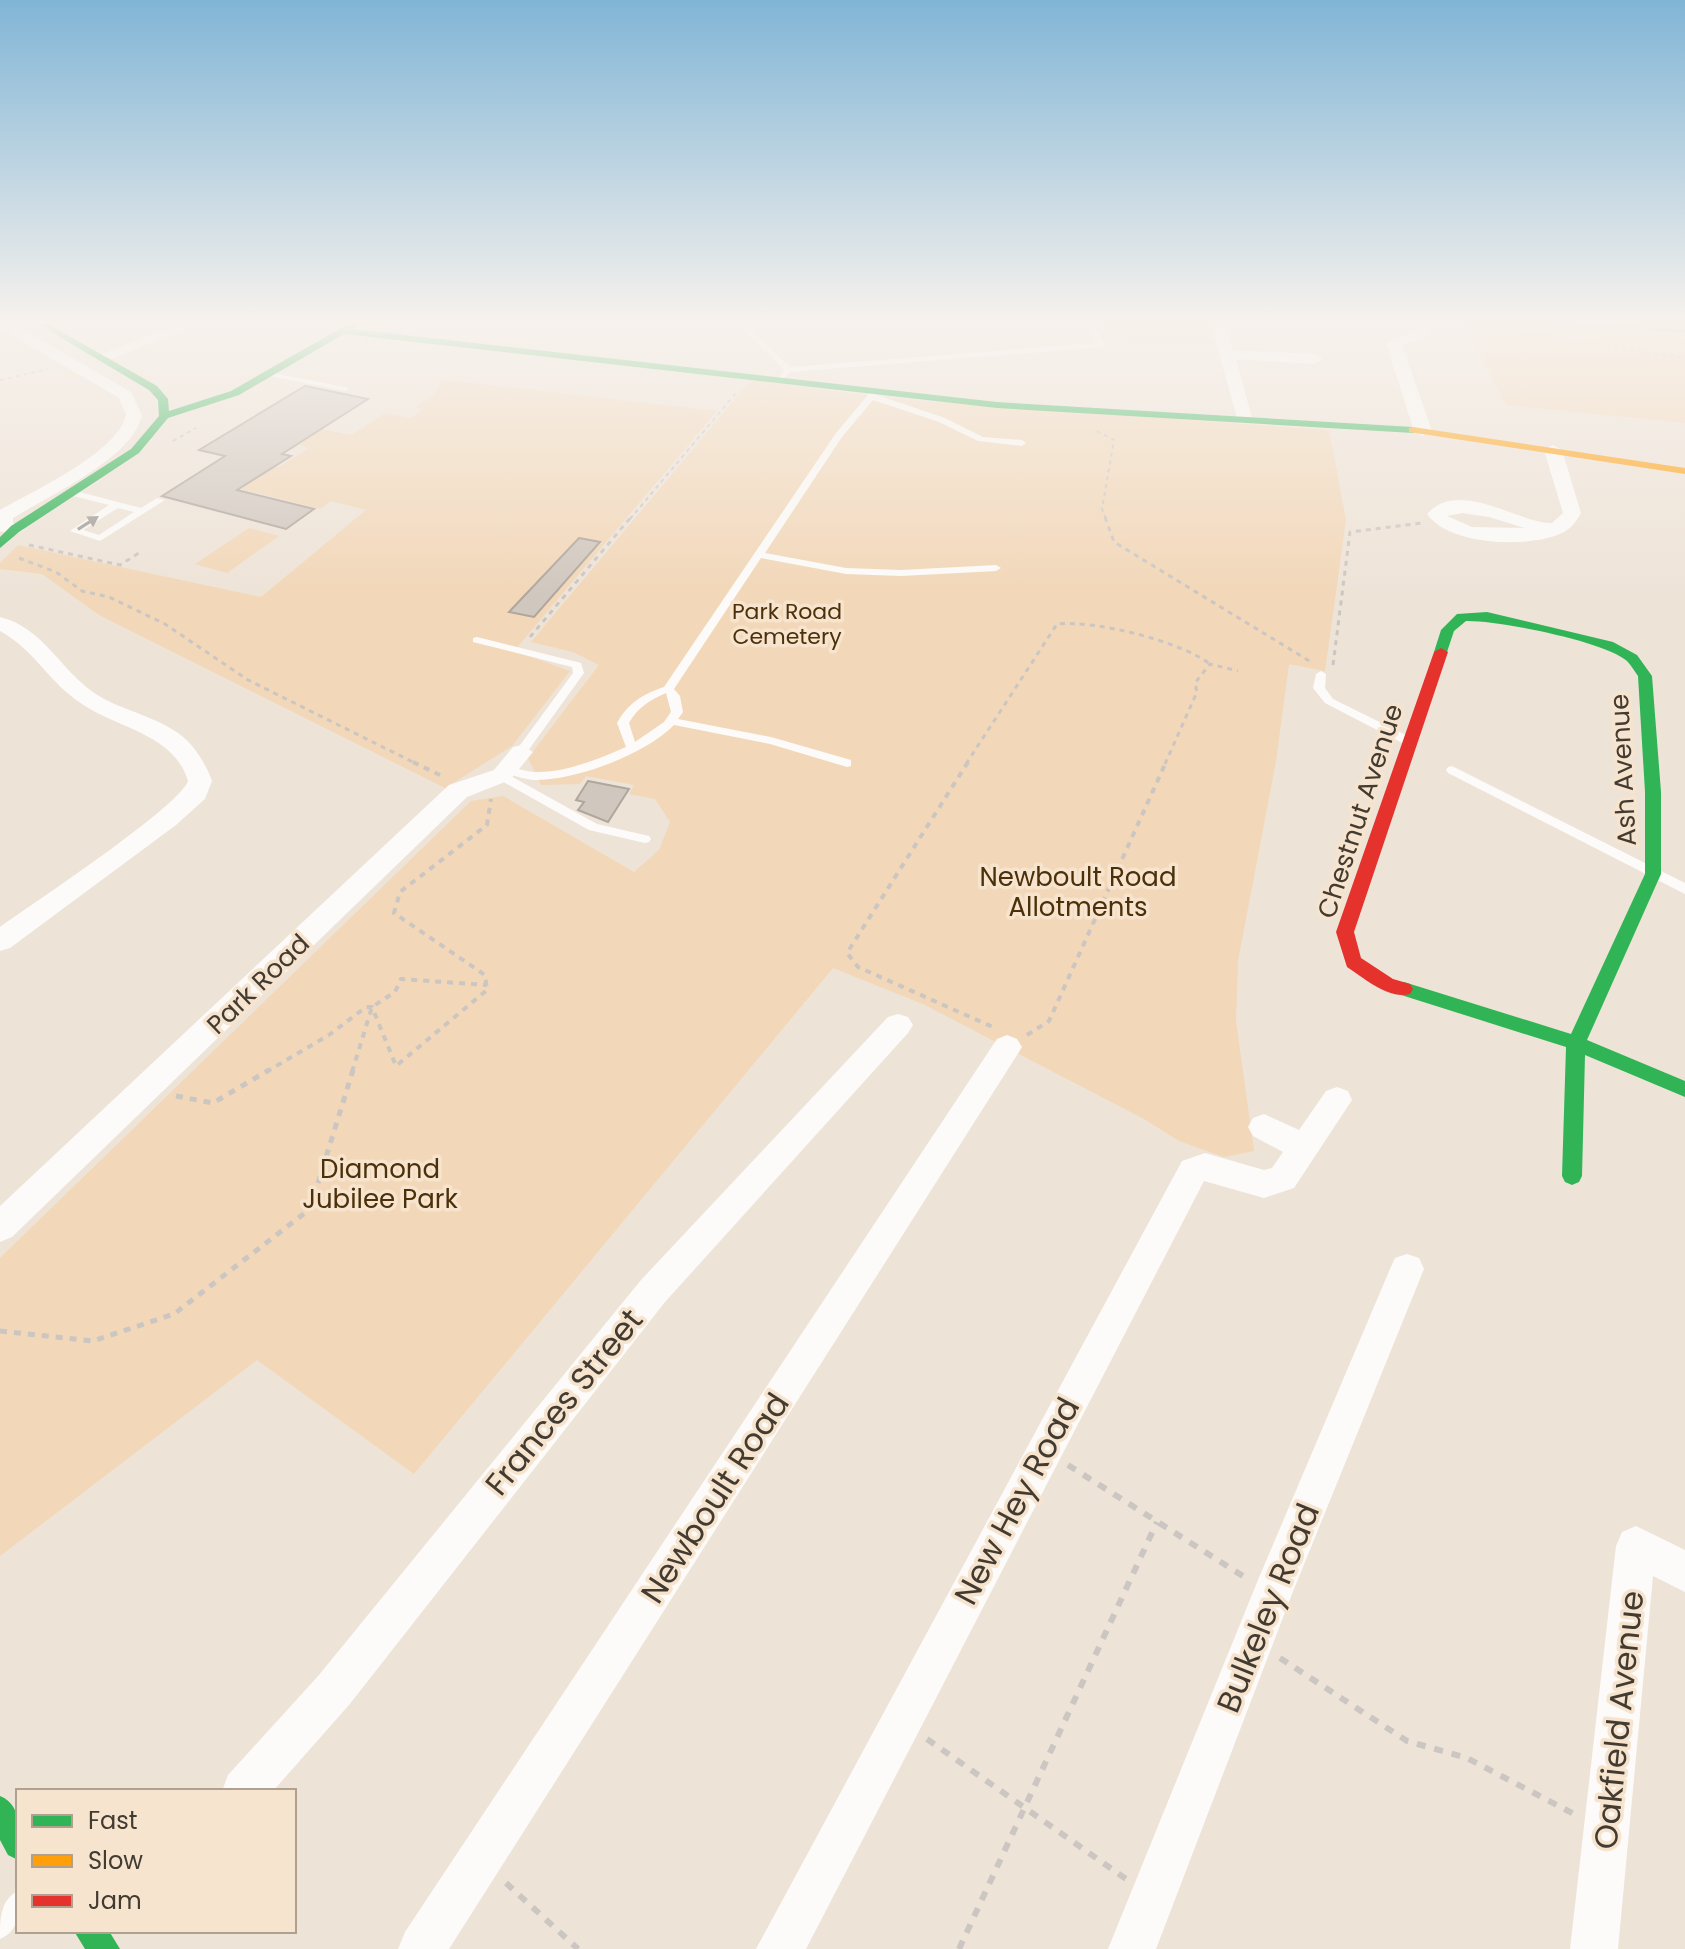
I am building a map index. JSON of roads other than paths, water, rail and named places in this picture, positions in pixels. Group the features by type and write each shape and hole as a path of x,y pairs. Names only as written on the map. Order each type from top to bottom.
{"street":[{"path":"6,538 2,520 6,514 108,449 125,435 133,415"},
{"path":"6,538 135,451 160,415"},
{"path":"1179,415 1423,431 1685,471"},
{"path":"1418,415 1423,431"},
{"path":"1440,521 1493,535 1524,537 1560,526 1572,513 1553,450"},
{"name":"Ash Avenue","path":"1462,617 1487,616 1608,645 1632,658 1645,676 1653,792 1653,874 1576,1043"},
{"name":"Chestnut Avenue","path":"1462,617 1448,630 1345,932 1353,962 1387,984 1576,1043 1685,1089"},
{"path":"0,623 32,640 61,677 90,700 174,741 197,771 200,781 196,793 167,819 0,941"},
{"name":"Park Road","path":"0,1227 458,791 506,770"},
{"name":"Frances Street","path":"246,1789 334,1690 653,1291 898,1025"},
{"name":"Newboult Road","path":"422,1949 1013,1043"},
{"path":"1572,1176 1576,1043"},
{"name":"New Hey Road","path":"780,1949 1042,1449 1193,1171 1205,1167 1264,1184 1283,1178 1337,1100"},
{"path":"1264,1127 1306,1148"},
{"name":"Bulkeley Road","path":"1132,1949 1272,1594 1407,1269"},
{"name":"Oakfield Avenue","path":"1594,1949 1636,1546 1685,1572"},
{"path":"0,1810 16,1841"}],"lane":[{"path":"631,746 623,723 629,712 647,697 668,689 839,435 856,415"},
{"path":"929,415 981,439 1022,443"},
{"path":"72,493 142,511"},
{"path":"118,504 75,531 100,538 160,500"},
{"path":"761,555 846,571 901,573 996,568"},
{"path":"477,640 577,665 579,673 506,770"},
{"path":"1321,669 1319,688 1329,701 1410,742"},
{"path":"506,770 537,777 562,772 602,761 665,730 673,721 677,704 668,689"},
{"path":"673,721 771,741 847,763"},
{"path":"506,770 593,827 645,839"},
{"path":"1452,770 1685,889"},
{"path":"0,1927 16,1906"}],"park label":[{"name":"Park Road Cemetery","path":"787,624"},
{"name":"Newboult Road Allotments","path":"1078,892"},
{"name":"Diamond Jubilee Park","path":"380,1184"}]}
